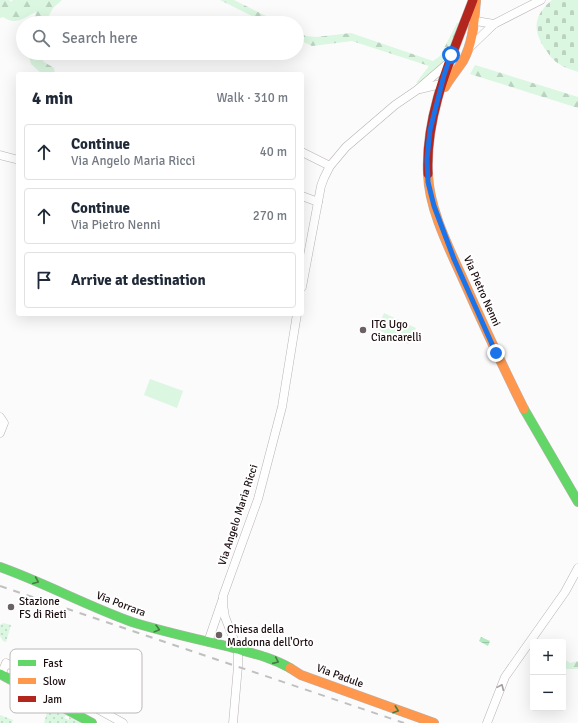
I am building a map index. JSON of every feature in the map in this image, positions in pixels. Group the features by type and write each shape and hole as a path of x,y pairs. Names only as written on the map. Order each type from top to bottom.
{"main road":[{"path":"440,97 445,83 450,59 473,0"},
{"path":"445,83 463,60 469,48 476,0"},
{"name":"Via Pietro Nenni","path":"440,97 430,130 427,159 428,182 434,206 454,259 496,353 529,418 578,502"},
{"name":"Via Porrara","path":"0,567 30,578 123,618 158,629 238,650"},
{"name":"Via Padule","path":"238,650 276,660 302,675 434,723"},
{"path":"1,674 10,679"},
{"path":"73,713 92,723"}],"street":[{"path":"456,43 469,48 494,24 541,0"},
{"path":"464,20 474,20 494,24"},
{"path":"304,276 318,202 324,178 330,166 346,147 395,105 436,75 450,59 463,60"},
{"path":"417,90 445,83"},
{"path":"426,88 440,97"},
{"path":"304,153 330,166"},
{"path":"0,155 15,159"},
{"path":"304,197 318,202"},
{"name":"Via Angelo Maria Ricci","path":"233,723 238,650 225,617 223,596 258,499 282,407 297,316"},
{"path":"0,417 4,424 0,433"},
{"path":"487,723 505,677 565,592 578,568"},
{"path":"208,642 223,596"},
{"path":"1,674 6,663 10,665"},
{"path":"105,713 123,723"}],"green space":[{"path":"0,0 9,0 11,2 13,0 62,0 53,8 49,16 35,16 36,12 29,16 16,16 16,21 8,20 3,17 0,18"},
{"path":"220,0 234,0 266,16 252,16"},
{"path":"552,0 578,0 578,72 558,64 545,49 538,35 538,17 541,11"},
{"path":"457,23 459,23 444,66 428,81 416,83 429,66 352,41 312,46 304,42 304,35 316,37 351,33 433,61 440,56"},
{"path":"30,60 43,60 54,68 55,72 40,72 31,64"},
{"path":"475,65 578,97 578,108 470,74"},
{"path":"384,313 416,328 408,344 377,329"},
{"path":"150,379 183,391 177,408 144,395"},
{"path":"3,623 11,625 6,642 3,641 0,636 0,625"},
{"path":"566,660 570,663 578,661 578,669 566,669"},
{"path":"47,713 62,713 66,715 64,718 69,720 69,717 81,723 44,723"},
{"path":"0,715 13,720 12,723 0,723"}],"shaded area":[{"path":"481,637 490,641 488,646 479,641"}],"railway":[{"path":"0,586 404,723"}],"traffic: fast":[{"path":"524,409 578,502"},
{"path":"0,567 132,622 253,653 276,661 290,668"},
{"path":"0,674 10,679"},
{"path":"73,713 92,723"}],"traffic: slow":[{"path":"445,87 463,61 469,47 476,1"},
{"path":"428,174 432,200 445,240 524,409"},
{"path":"290,668 301,675 434,723"}],"traffic: jam":[{"path":"428,174 428,151 435,107 473,0"}],"place":[{"name":"ITG Ugo Ciancarelli","path":"363,330"},
{"name":"Stazione FS di Rieti","path":"11,607"},
{"name":"Chiesa della Madonna dell'Orto","path":"219,635"}],"route":[{"path":"451,55 444,75 440,97 430,130 427,159 428,182 444,236 496,353"}]}
